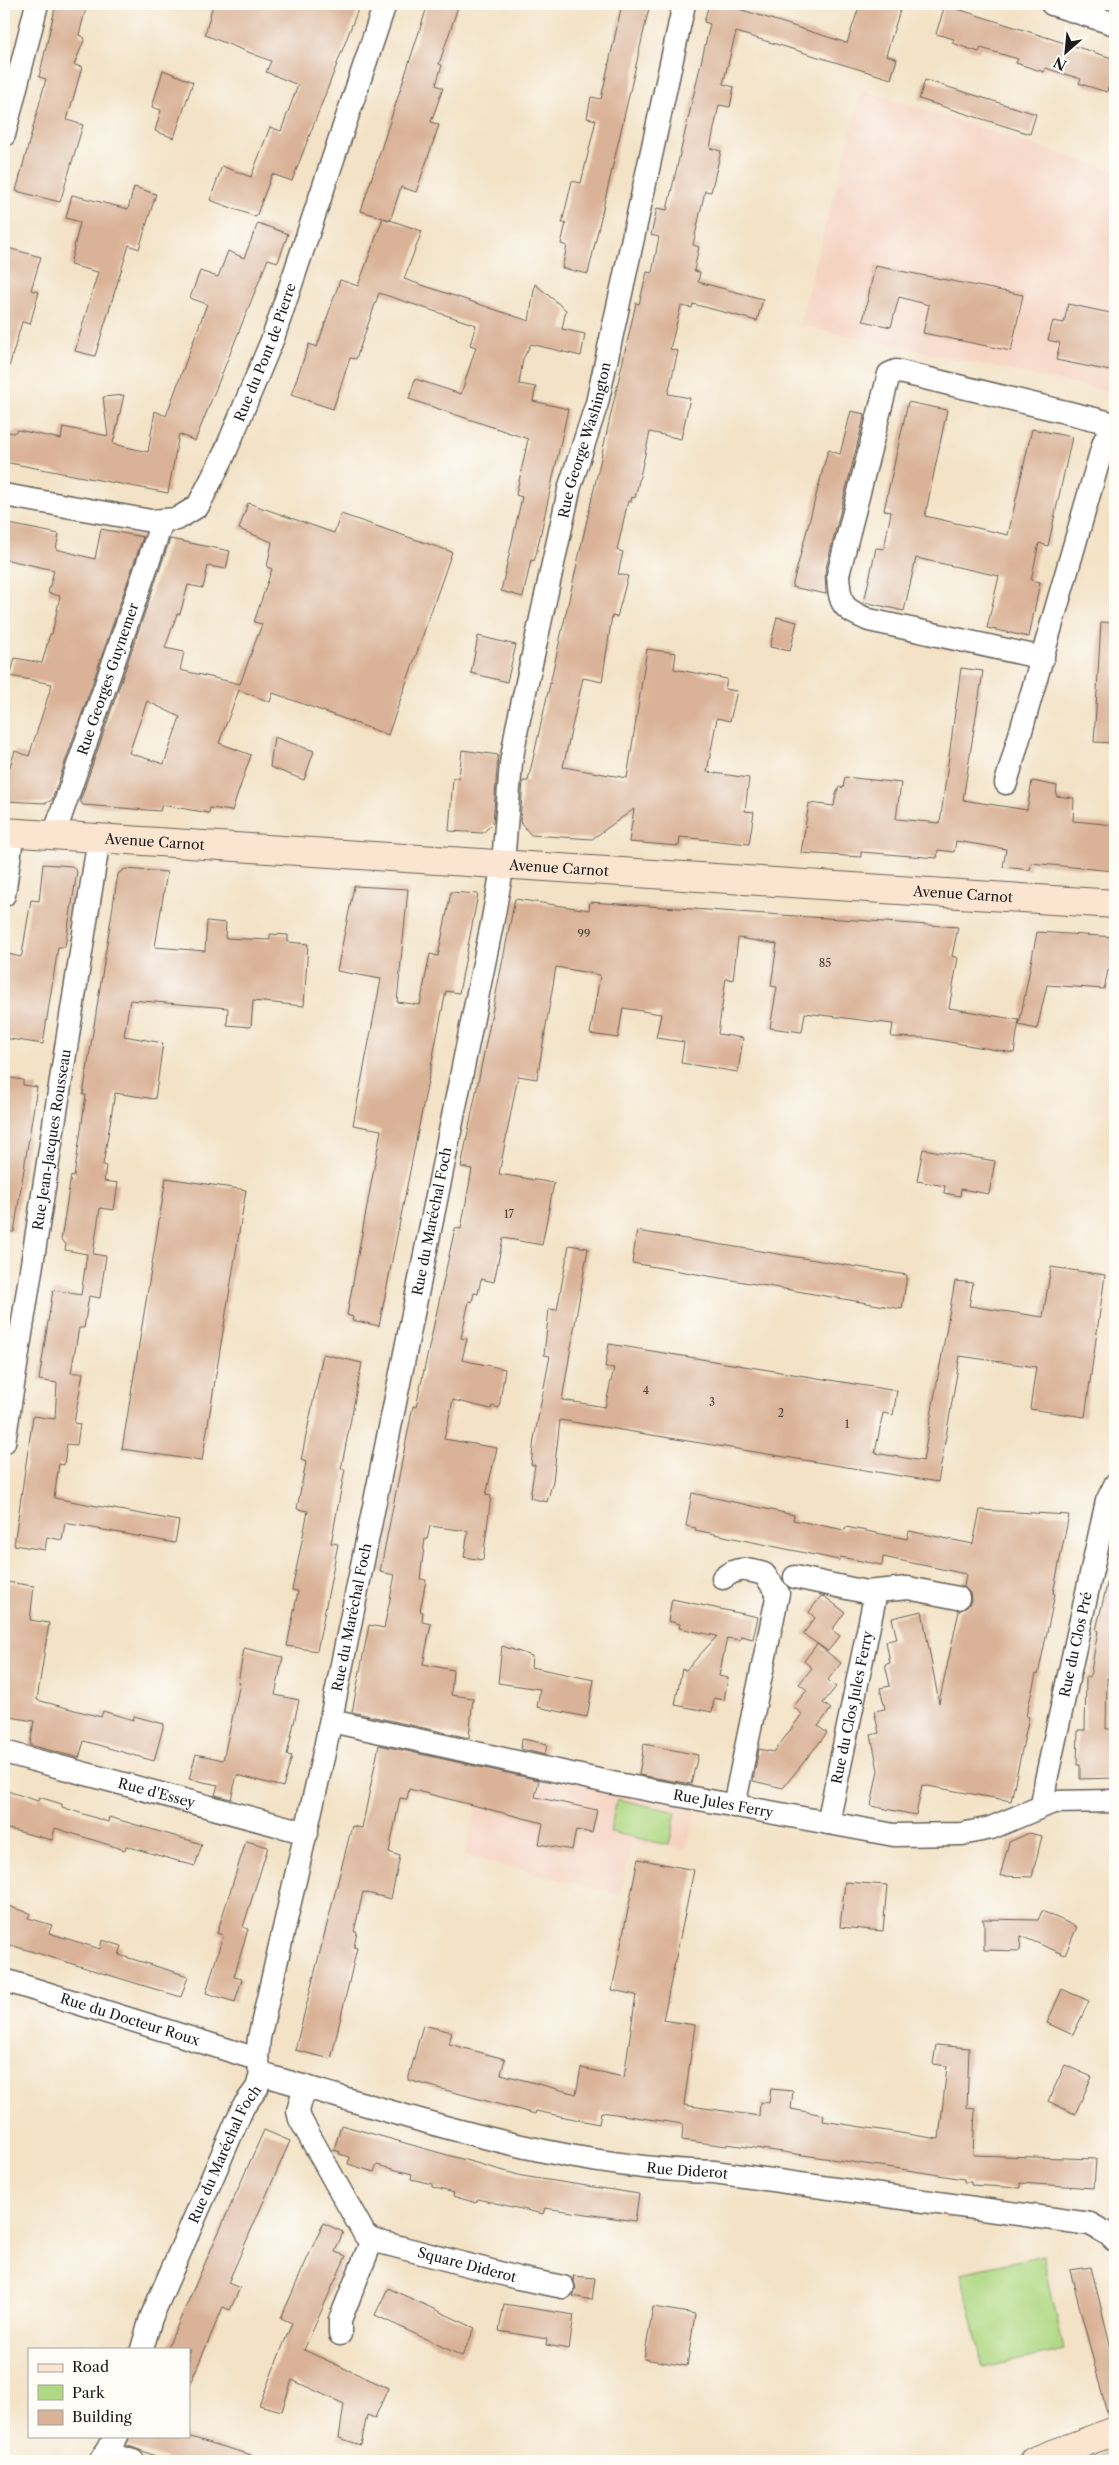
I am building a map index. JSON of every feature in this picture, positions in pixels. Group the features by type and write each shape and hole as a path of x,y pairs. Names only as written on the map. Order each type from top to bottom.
{"street":[{"path":"4,135 38,4"},
{"name":"Rue du Pont de Pierre","path":"4,495 162,522 177,519 198,506 224,455 273,338 385,4"},
{"path":"1052,4 1115,24"},
{"name":"Rue George Washington","path":"502,864 511,763 535,640 570,486 597,402 685,9"},
{"path":"1043,658 869,620 851,612 840,600 838,575 889,374 896,371 1115,424"},
{"path":"1006,783 1104,442 1110,429 1115,424"},
{"name":"Rue Georges Guynemer","path":"54,835 162,522"},
{"path":"4,895 9,832"},
{"name":"Avenue Carnot","path":"9,832 1115,904"},
{"name":"Rue Jean-Jacques Rousseau","path":"4,1442 99,838"},
{"name":"Rue du Maréchal Foch","path":"142,2348 151,2318 243,2107 257,2088 259,2038 331,1721 502,864"},
{"name":"Rue du Clos Pré","path":"1042,1806 1046,1780 1108,1526 1107,1501 1115,1485"},
{"path":"723,1578 733,1570 745,1569 764,1574 778,1593 734,1806"},
{"path":"795,1577 876,1592 908,1588 958,1598"},
{"name":"Rue du Clos Jules Ferry","path":"828,1823 876,1592"},
{"name":"Rue Jules Ferry","path":"331,1721 612,1783 894,1836 962,1834 991,1828 1053,1802 1115,1801"},
{"name":"Rue d'Essey","path":"4,1752 307,1833"},
{"name":"Rue du Docteur Roux","path":"4,1980 259,2066"},
{"name":"Rue Diderot","path":"259,2066 305,2086 530,2149 683,2171 714,2172 1090,2224 1108,2234 1115,2241"},
{"path":"305,2086 298,2111 300,2119 365,2235 372,2240 340,2320 340,2334"},
{"name":"Square Diderot","path":"372,2240 518,2278 563,2287"},
{"path":"1034,2461 1115,2431"},
{"path":"108,2450 133,2461"}],"shaded area":[{"path":"862,90 1115,171 1115,393 799,325"},
{"path":"381,1739 697,1809 686,1849 632,1843 620,1895 464,1855 476,1806 372,1780"}],"green space":[{"path":"617,1799 676,1812 669,1845 610,1832"},
{"path":"1043,2255 1064,2350 983,2368 961,2273"},
{"path":"1115,2451 1115,2461 1086,2461"}],"building":[{"path":"56,4 87,4 79,35 85,38 74,65 82,67 67,120 83,125 60,202 16,191 46,79 39,77"},
{"path":"213,4 360,4 292,181 272,174 256,217 210,200 222,166 251,177 270,127 281,131 298,85 266,72 271,61 205,35"},
{"path":"428,4 459,4 439,64 442,65 436,85 443,88 431,122 439,125 416,192 401,187 390,220 422,231 404,279 529,321 535,284 566,310 562,329 585,334 581,356 531,344 523,359 519,384 536,387 533,401 568,409 536,555 534,561 531,560 523,597 501,591 522,497 516,495 528,439 409,399 415,379 461,394 476,347 470,345 476,325 379,293 356,359 350,358 333,409 291,395 309,344 317,347 340,280 358,286 383,218 361,211"},
{"path":"622,4 650,4 588,274 562,268 567,246 561,244 566,223 562,223 572,181 581,183 596,120 587,118 591,97 601,99"},
{"path":"709,4 723,4 847,43 860,4 902,4 886,55 897,59 891,79 736,32 723,84 734,87 730,107 719,105 710,148 721,151 711,192 705,191 693,245 699,247 694,271 700,272 698,282 763,299 757,321 693,304 692,308 681,306 670,349 678,351 668,394 690,398 681,439 650,432 635,498 632,497 631,502 628,501 617,550 623,552 618,574 628,576 617,617 612,616 602,682 583,678 563,767 627,778 647,649 676,653 674,669 727,679 725,689 737,691 730,721 717,718 707,772 749,778 745,811 754,812 749,844 680,837 679,846 629,842 634,809 592,839 531,835 520,822 523,781 528,781 636,303 639,304 647,272 652,273 659,237 651,235 657,208 667,210 710,24 704,22"},
{"path":"945,5 1115,59 1115,90 1108,88 1107,92 1079,83 1081,79 1045,68 1044,72 1016,63 1018,59 981,48 979,52 952,43 954,39 936,34"},
{"path":"163,70 193,82 174,138 155,131 161,110 152,107"},
{"path":"925,80 1036,114 1030,134 919,99"},
{"path":"134,187 156,194 139,249 129,245 95,356 75,351 98,272 70,265 80,222 66,218 72,195 128,209"},
{"path":"258,223 288,234 278,262 268,259 195,441 179,434 168,493 4,462 4,431 13,433 18,430 61,439 63,427 108,436 103,397 124,395 113,444 148,452 155,411 166,416 207,304 190,298 200,271 218,277 228,251 244,258"},
{"path":"4,247 41,257 31,290 39,292 30,324 22,322 9,367 4,367"},
{"path":"875,266 1023,295 1011,351 923,333 929,305 899,297 891,327 863,321"},
{"path":"1068,304 1115,314 1115,372 1056,360 1060,343 1048,340 1053,321 1064,323"},
{"path":"908,402 947,410 925,516 1008,535 1032,429 1072,437 1048,546 1039,543 1031,580 1040,582 1029,637 987,628 999,576 916,558 904,611 864,602 876,548 884,549 891,512 884,510"},
{"path":"851,411 865,414 825,572 826,594 792,587 828,450 840,454"},
{"path":"248,503 334,533 341,514 452,552 388,735 273,693 270,702 239,690 219,743 251,755 232,811 210,808 209,813 162,805 160,811 83,805 80,801 170,539 230,551 226,569 208,566 203,588 188,585 180,614 177,614 165,648 184,652 180,670 240,684 262,624 254,622 272,569 267,567 272,542 239,529","holes":["147,701 180,717 164,764 129,753"]},
{"path":"4,523 59,534 56,549 95,559 101,529 143,537 52,800 46,803 4,801 4,769 9,769 15,751 29,756 52,684 10,676 15,658 42,663 50,634 52,634 60,596 48,593 54,570 4,559"},
{"path":"777,617 797,622 790,651 770,647"},
{"path":"1101,622 1115,623 1115,743 1094,742"},
{"path":"478,636 516,645 507,682 471,673"},
{"path":"961,668 983,671 963,800 1027,810 1032,781 1057,786 1056,796 1074,798 1073,821 1115,825 1113,871 1031,863 1030,870 1003,867 1006,849 956,841 954,852 938,850 937,858 861,852 861,857 801,853 809,803 834,806 836,794 839,787 843,788 845,777 901,783 896,819 940,823"},
{"path":"274,737 314,751 304,780 270,767"},
{"path":"462,750 498,755 493,823 483,833 449,831 453,778 459,778"},
{"path":"43,864 72,866 77,872 65,947 58,947 43,1044 4,1038 4,953 21,957 31,900 39,901"},
{"path":"125,869 167,872 155,947 205,951 207,921 226,923 225,938 270,940 270,934 288,935 288,942 308,944 304,1006 253,1001 251,1027 227,1025 228,1008 130,1000 124,1036 163,1043 155,1099 115,1093 103,1165 106,1166 104,1181 118,1183 114,1210 100,1208 93,1254 106,1256 100,1298 89,1296 84,1328 79,1328 71,1373 83,1373 74,1423 80,1424 77,1445 67,1444 64,1465 59,1464 54,1498 179,1521 175,1543 65,1523 62,1540 47,1537 45,1550 14,1545 33,1416 55,1419 57,1383 39,1380 53,1290 81,1295 87,1254 65,1250 66,1244 61,1240 71,1176 74,1177 86,1095 83,1095 118,874"},
{"path":"354,886 408,889 397,1002 420,1005 430,954 438,956 451,892 478,894 459,993 446,991 379,1326 352,1320 353,1317 347,1315 381,1130 353,1125 381,979 337,971"},
{"path":"515,899 589,910 590,902 958,927 952,956 958,958 949,1008 1019,1020 1014,1053 926,1038 891,1037 893,1024 805,1013 802,1032 770,1028 777,987 771,986 777,944 738,938 733,980 726,978 718,1034 743,1038 738,1072 681,1063 684,1042 656,1038 661,1014 623,1008 618,1038 590,1034 600,975 556,967 537,1079 518,1076 499,1174 554,1183 542,1245 503,1238 494,1282 481,1279 478,1294 474,1293 472,1302 469,1301 461,1338 467,1339 462,1360 505,1369 499,1408 492,1406 491,1409 453,1400 444,1439 497,1448 486,1495 491,1496 483,1560 464,1557 468,1531 430,1526 427,1540 425,1539 420,1579 426,1580 420,1611 423,1612 422,1622 431,1624 423,1664 453,1670 451,1695 473,1698 469,1738 352,1712 369,1625 384,1628 395,1575 380,1572 413,1406 416,1407 455,1228 461,1229 472,1169 461,1167"},
{"path":"1037,932 1115,937 1115,971 1108,970 1104,989 1047,985 1037,1029 1019,1025"},
{"path":"4,1077 23,1080 23,1085 37,1087 14,1232 4,1231"},
{"path":"923,1149 995,1161 989,1194 961,1189 960,1196 944,1193 945,1186 917,1181"},
{"path":"166,1178 246,1190 202,1461 122,1449"},
{"path":"637,1231 907,1275 902,1309 632,1263"},
{"path":"569,1245 588,1248 562,1400 605,1407 614,1368 605,1367 609,1344 897,1391 893,1415 883,1413 875,1453 923,1461 955,1281 973,1283 969,1306 1043,1317 1051,1267 1105,1275 1085,1417 1030,1409 1036,1367 960,1356 938,1482 560,1420 553,1481 547,1502 530,1498 535,1465 531,1465 534,1439 550,1356 544,1355 549,1309 557,1310"},
{"path":"323,1354 362,1363 341,1469 345,1469 331,1543 338,1544 317,1651 287,1646 298,1591 292,1590 308,1511 297,1509 306,1462 301,1460"},
{"path":"692,1493 794,1515 793,1520 845,1530 846,1527 907,1539 909,1531 973,1544 980,1510 1069,1515 1038,1675 1036,1674 1026,1716 1029,1717 1011,1801 922,1785 916,1815 871,1806 878,1770 871,1735 879,1733 874,1711 885,1709 880,1688 890,1686 885,1664 890,1663 886,1641 897,1639 892,1618 922,1611 939,1703 959,1611 967,1607 971,1601 970,1593 964,1587 966,1574 883,1557 882,1565 840,1557 839,1560 695,1530 696,1528 686,1526"},
{"path":"1108,1580 1115,1581 1115,1678 1107,1678 1106,1729 1114,1729 1115,1778 1080,1779 1080,1765 1077,1765 1078,1730 1085,1730 1086,1677 1090,1677 1098,1631 1096,1630"},
{"path":"7,1582 34,1586 30,1620 49,1623 37,1700 101,1717 103,1711 133,1720 134,1716 164,1724 154,1761 84,1741 79,1758 30,1745 34,1721 4,1716 4,1604"},
{"path":"821,1596 845,1612 832,1630 840,1636 828,1651 803,1634 815,1618 809,1612"},
{"path":"672,1599 758,1617 753,1639 741,1636 740,1640 727,1638 719,1676 728,1678 724,1700 714,1698 712,1712 675,1705 682,1669 686,1670 717,1636 679,1628 680,1624 668,1621"},
{"path":"817,1644 841,1663 828,1680 836,1687 823,1703 831,1709 818,1726 827,1733 783,1788 753,1781 759,1749 774,1752 802,1714 793,1707 807,1690 799,1684 812,1668 804,1661"},
{"path":"502,1646 532,1656 531,1667 594,1680 587,1717 537,1707 540,1689 498,1683"},
{"path":"244,1648 283,1657 275,1695 299,1700 287,1755 292,1756 283,1787 237,1775 231,1799 215,1795 218,1785 189,1779 196,1754 223,1760 240,1683 238,1683"},
{"path":"522,1739 547,1744 545,1755 521,1749"},
{"path":"644,1744 698,1755 691,1784 639,1775"},
{"path":"379,1745 539,1780 535,1797 597,1810 592,1833 576,1830 572,1850 539,1844 543,1823 409,1789 407,1799 400,1798 389,1852 400,1856 391,1899 363,1892 354,1932 357,1932 354,1947 357,1948 331,2059 295,2050 352,1826 362,1828"},
{"path":"4,1790 38,1801 39,1797 62,1804 62,1807 108,1822 109,1817 202,1844 195,1866 126,1846 125,1850 55,1828 52,1840 4,1828"},
{"path":"1029,1833 1042,1836 1032,1877 1000,1876 1009,1842"},
{"path":"246,1841 268,1847 243,1927 248,1929 234,1977 242,1979 235,2002 206,1993 223,1935 217,1933"},
{"path":"638,1859 694,1870 663,2020 695,2025 684,2105 759,2116 760,2102 769,2103 771,2089 793,2091 791,2109 824,2115 823,2121 939,2139 947,2066 933,2064 936,2045 969,2048 967,2108 975,2109 973,2155 1096,2159 1094,2188 1020,2183 1020,2188 971,2185 971,2182 964,2182 964,2179 907,2170 727,2144 727,2146 682,2140 683,2124 601,2112 599,2124 536,2111 535,2114 408,2080 423,2025 452,2032 449,2044 505,2059 501,2074 576,2094 581,2068 624,2077 636,1995 612,1990"},
{"path":"845,1882 887,1885 883,1931 840,1927"},
{"path":"4,1905 30,1913 28,1918 52,1925 49,1933 100,1949 102,1940 122,1946 119,1955 188,1976 181,1997 4,1943"},
{"path":"1042,1911 1077,1927 1065,1955 1021,1936 1020,1951 984,1950 984,1922 982,1919 1038,1920"},
{"path":"1062,1989 1089,2001 1073,2035 1047,2023"},
{"path":"1065,2065 1092,2077 1075,2114 1048,2101"},
{"path":"341,2125 522,2176 639,2194 635,2221 545,2208 543,2214 478,2199 476,2203 453,2196 454,2193 432,2187 432,2184 411,2179 412,2174 377,2165 374,2172 348,2164 350,2157 339,2154 340,2152 334,2150"},
{"path":"264,2130 290,2141 228,2283 240,2288 230,2310 223,2307 190,2384 190,2348 167,2348"},
{"path":"323,2223 343,2232 335,2252 346,2256 304,2350 388,2388 375,2418 367,2415 361,2445 339,2438 344,2404 292,2380 282,2411 259,2405 292,2323 281,2318"},
{"path":"1091,2267 1115,2364 1115,2416 1108,2417 1070,2270"},
{"path":"573,2276 595,2278 592,2300 573,2296 576,2289"},
{"path":"388,2288 475,2328 462,2356 375,2315"},
{"path":"504,2304 574,2315 569,2349 546,2345 547,2339 499,2331"},
{"path":"653,2307 695,2314 687,2366 644,2359"},
{"path":"190,2437 255,2456 254,2461 169,2461 126,2445 129,2438"}]}
